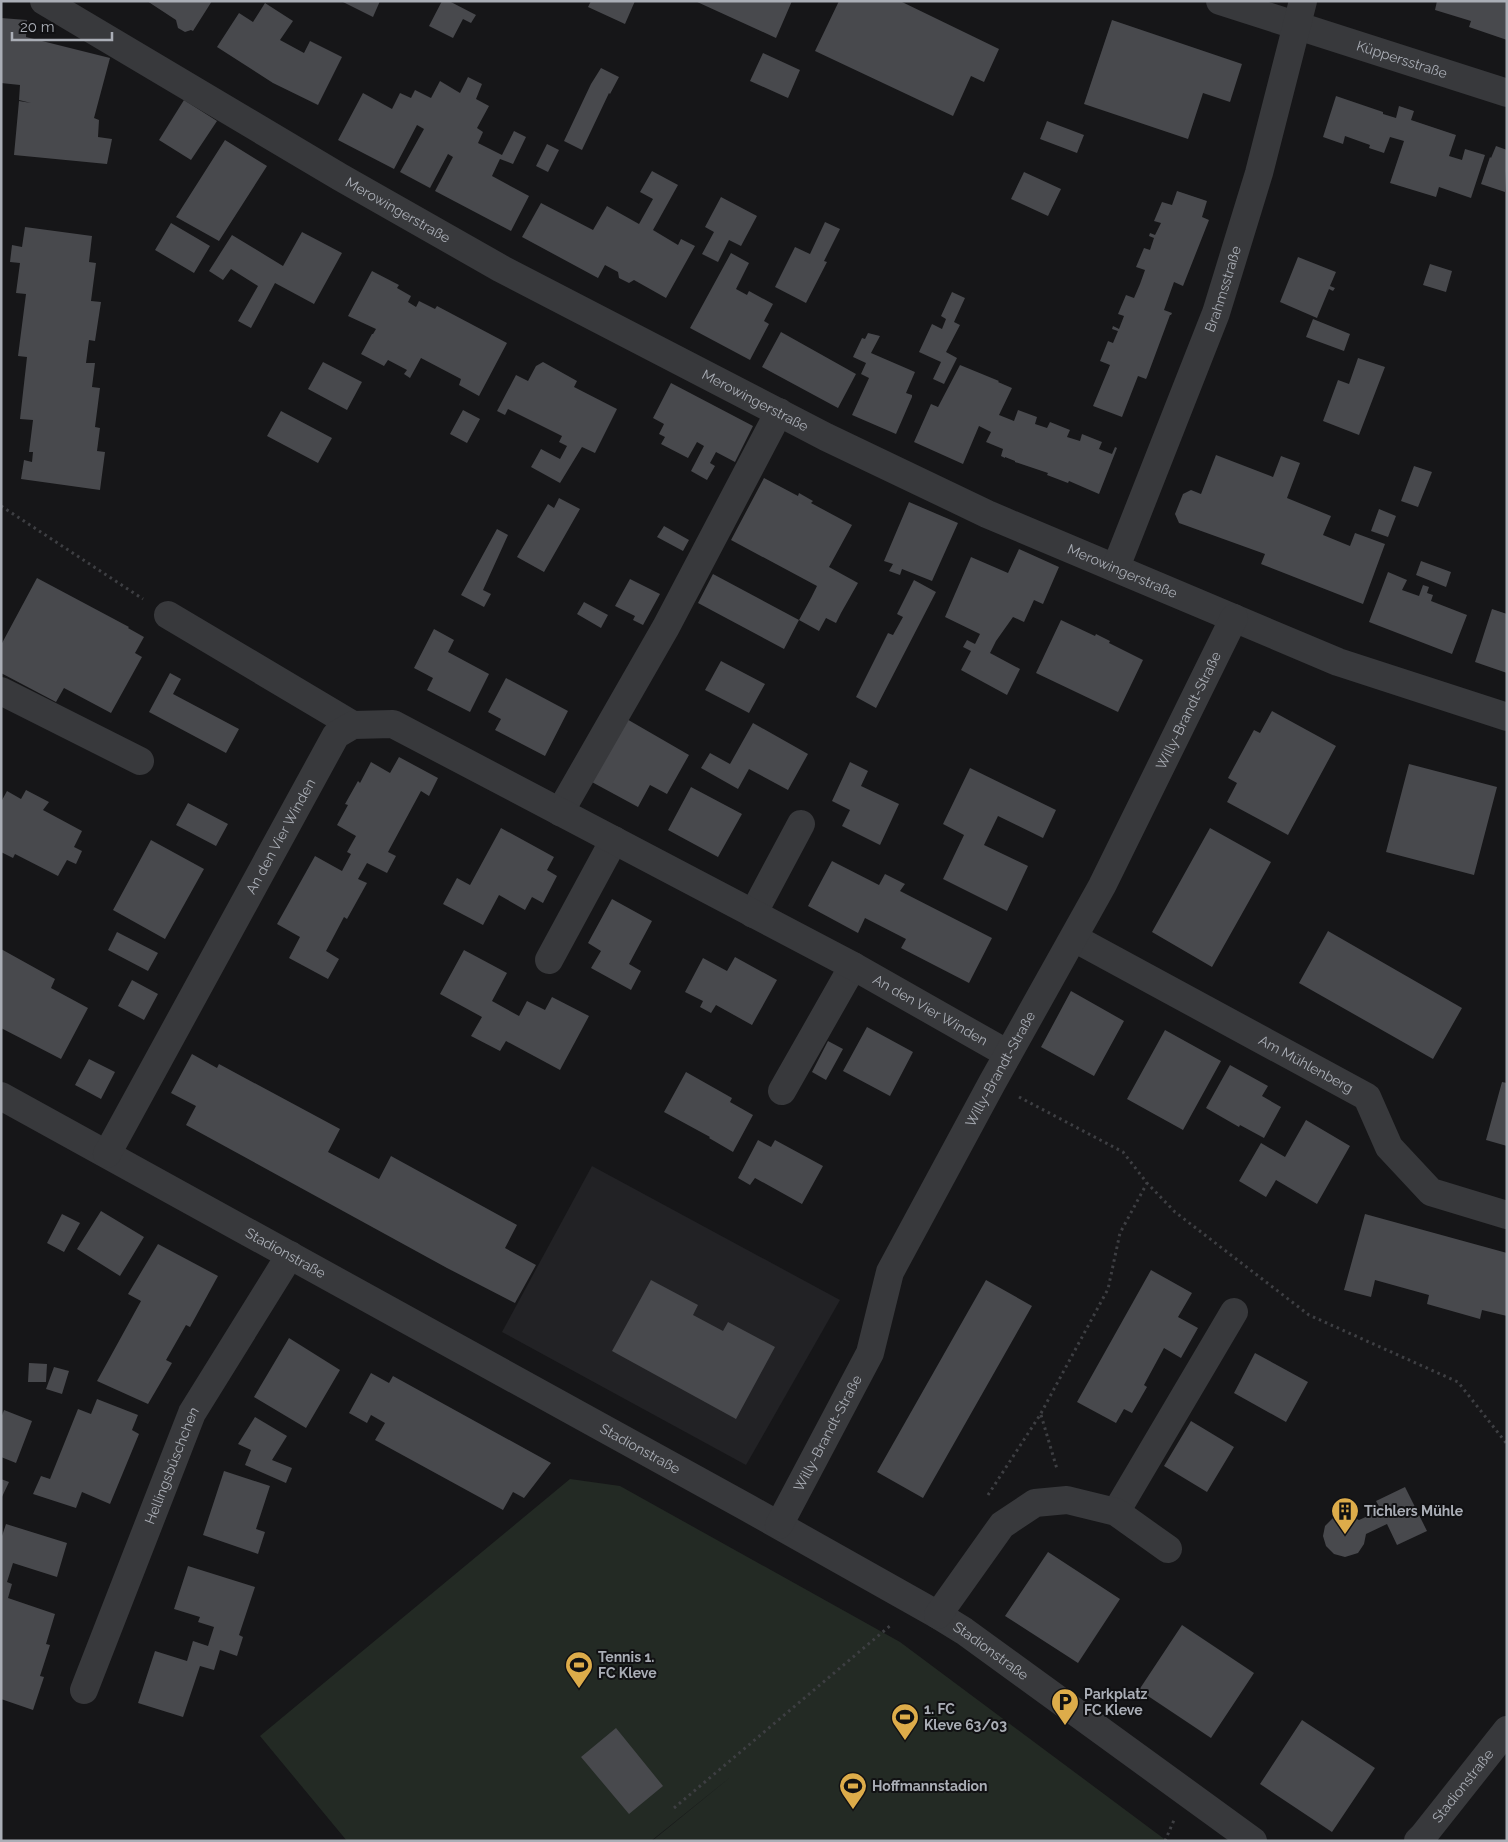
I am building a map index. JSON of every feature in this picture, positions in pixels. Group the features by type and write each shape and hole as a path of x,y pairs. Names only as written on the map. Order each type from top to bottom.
{"street":[{"name":"Merowingerstraße","path":"44,1 340,177 500,268 779,412 987,514 1338,662 1507,717"},
{"name":"Küppersstraße","path":"1220,1 1300,13 1507,93"},
{"name":"Brahmsstraße","path":"1116,567 1216,312 1259,173 1300,13"},
{"path":"560,812 666,627 779,412"},
{"path":"168,615 353,725"},
{"name":"Willy-Brandt-Straße","path":"779,1525 870,1353 890,1272 992,1082 1074,938 1234,618"},
{"path":"1,690 140,761"},
{"name":"An den Vier Winden","path":"107,1154 336,736 353,725 393,724 853,966 1008,1054"},
{"path":"753,914 801,824"},
{"path":"549,960 614,840"},
{"name":"Am Mühlenberg","path":"1074,938 1367,1097 1388,1147 1431,1192 1507,1215"},
{"path":"782,1091 853,966"},
{"name":"Stadionstraße","path":"1,1096 290,1254 928,1609 964,1631 1253,1841"},
{"name":"Hellingsbüschchen","path":"84,1690 192,1414 290,1254"},
{"path":"1116,1512 1234,1312"},
{"path":"928,1609 1002,1525 1035,1502 1067,1500 1116,1512 1168,1549"},
{"name":"Stadionstraße","path":"1418,1841 1424,1836 1507,1730"}],"path":[{"path":"1,506 168,615"},
{"path":"992,1082 1122,1152 1147,1183 1175,1212 1309,1315 1458,1382 1507,1444"},
{"path":"987,1496 1040,1415 1108,1289 1120,1233 1147,1183"},
{"path":"1040,1415 1067,1500"},
{"path":"674,1808 928,1609"}],"shaded area":[{"path":"592,1166 840,1300 746,1465 502,1332"},
{"name":"Tennis 1. FC Kleve","path":"570,1479 620,1486 900,1642 1167,1841 652,1841 733,1775 651,1841 347,1841 260,1736"}],"building":[{"path":"147,1 212,1 193,31 185,32 178,28 176,20"},
{"path":"341,1 380,1 373,17"},
{"path":"442,1 449,1 476,15 471,23 463,19 453,38 429,26"},
{"path":"591,1 635,1 625,24 588,7"},
{"path":"695,1 792,1 776,38"},
{"path":"839,1 900,1 999,49 984,82 971,76 953,116 815,51"},
{"path":"1437,1 1507,1 1507,40 1469,27 1471,21 1435,10"},
{"path":"265,3 293,21 280,40 304,53 310,41 342,57 318,105 273,83 217,47 239,13 253,22"},
{"path":"1,18 27,20 26,37 110,58 94,118 99,120 98,137 112,139 107,164 14,155 19,101 31,103 19,100 20,85 1,83"},
{"path":"1112,20 1242,64 1230,102 1203,93 1188,139 1084,104"},
{"path":"763,53 800,70 788,98 750,81"},
{"path":"601,68 619,77 609,93 582,150 564,141 591,84"},
{"path":"468,77 482,84 476,99 489,106 477,128 483,132 478,143 502,155 514,131 526,137 513,164 500,159 492,176 529,196 511,231 435,191 453,157 448,154 430,188 400,172 424,129 417,125 394,169 338,140 363,93 392,109 400,93 411,98 415,90 431,98 440,81 460,93"},
{"path":"1336,96 1396,118 1399,106 1414,111 1411,120 1456,135 1449,156 1462,160 1465,149 1485,155 1471,198 1439,187 1436,197 1390,183 1404,141 1390,137 1384,153 1369,148 1370,145 1345,136 1343,144 1323,137"},
{"path":"184,100 217,121 191,160 159,140"},
{"path":"1047,121 1084,135 1077,153 1040,139"},
{"path":"225,140 267,166 219,241 176,217"},
{"path":"547,144 559,150 548,172 536,166"},
{"path":"1496,146 1507,150 1505,192 1481,184 1490,157"},
{"path":"652,171 678,185 653,230 678,245 681,239 695,246 666,298 634,280 629,283 619,278 618,272 605,265 598,278 522,237 541,203 593,230 607,206 639,224 653,199 640,192"},
{"path":"1024,172 1061,189 1048,216 1011,199"},
{"path":"1177,191 1207,201 1202,217 1209,220 1183,286 1174,282 1164,310 1172,313 1147,377 1146,379 1138,376 1122,417 1093,406 1110,365 1100,361 1108,341 1113,343 1118,331 1112,329 1113,326 1119,329 1124,316 1118,314 1126,295 1134,298 1140,284 1145,270 1136,267 1144,248 1150,250 1154,238 1149,236 1150,233 1155,235 1161,223 1154,221 1162,202 1172,205"},
{"path":"721,197 757,216 741,246 729,240 718,262 702,254 714,232 705,227"},
{"path":"825,222 840,229 824,261 827,262 806,303 775,287 795,247 810,254"},
{"path":"171,223 210,246 194,273 155,250"},
{"path":"25,227 92,236 89,262 96,263 91,301 101,302 95,341 89,340 86,363 95,363 92,387 100,388 95,427 100,428 97,451 105,452 100,490 21,479 24,460 32,462 33,452 29,452 33,420 20,419 27,357 18,356 26,294 16,293 20,263 10,262 12,245 22,247"},
{"path":"302,232 342,253 314,304 275,283 251,328 238,321 258,286 231,269 223,280 209,271 232,235 283,266"},
{"path":"731,253 749,263 736,289 747,295 749,291 773,304 764,321 769,324 750,360 690,328"},
{"path":"1298,257 1336,272 1330,286 1335,288 1333,291 1329,289 1317,318 1280,302"},
{"path":"1430,264 1452,271 1446,292 1423,285"},
{"path":"372,271 399,285 397,288 411,296 408,302 416,307 419,301 435,309 437,306 507,343 479,396 459,385 461,379 421,358 410,378 404,374 407,370 388,360 384,366 361,354 376,329 348,316"},
{"path":"952,292 965,298 954,322 960,325 946,352 957,358 944,384 933,379 941,362 919,352 932,324 942,329 946,319 941,316"},
{"path":"1313,319 1350,334 1344,351 1306,337"},
{"path":"781,332 856,374 838,408 762,367"},
{"path":"868,333 880,336 871,353 915,372 906,393 912,395 912,397 896,434 852,415 869,378 861,374 866,363 853,357 862,338 865,339"},
{"path":"1358,358 1385,367 1359,435 1323,421 1338,380 1349,384"},
{"path":"323,362 362,382 347,410 308,389"},
{"path":"543,362 577,381 574,387 617,409 595,453 582,447 560,483 531,467 541,449 560,459 567,446 559,442 562,436 508,409 505,415 497,411 516,375 528,381 536,366"},
{"path":"960,365 1012,388 999,415 1014,421 1018,410 1037,417 1035,424 1047,428 1050,422 1070,430 1067,437 1080,441 1082,434 1102,442 1099,449 1112,454 1115,447 1117,448 1099,494 1001,456 1003,449 986,442 991,432 979,426 963,464 914,442 931,404 938,407"},
{"path":"671,383 753,426 735,462 716,452 710,463 715,466 707,480 691,471 704,446 697,442 688,458 661,444 665,437 659,434 664,424 653,418"},
{"path":"463,410 480,419 467,443 450,434"},
{"path":"281,411 332,438 318,463 267,436"},
{"path":"1216,455 1273,477 1281,456 1300,463 1287,498 1331,516 1323,535 1350,546 1355,533 1385,544 1363,604 1261,564 1265,554 1179,523 1175,514 1183,494 1191,490 1201,494"},
{"path":"1414,466 1432,472 1418,507 1401,501"},
{"path":"764,478 798,496 799,493 813,501 811,503 852,525 829,567 858,583 836,623 826,618 819,631 799,620 817,586 731,540"},
{"path":"559,498 580,509 544,572 517,557 548,504 554,508"},
{"path":"909,502 958,523 932,581 902,569 900,575 889,571 893,564 884,561"},
{"path":"1379,509 1396,516 1388,537 1371,531"},
{"path":"664,526 689,540 683,551 657,537"},
{"path":"497,529 508,535 483,590 491,594 484,607 461,595"},
{"path":"1019,549 1059,567 1043,604 1034,600 1024,622 1013,617 990,653 1020,669 1007,695 961,670 971,651 963,647 967,640 975,644 980,634 945,617 971,557 1008,573"},
{"path":"1421,561 1451,572 1446,587 1416,575"},
{"path":"1388,572 1407,580 1402,590 1419,596 1423,585 1429,587 1427,593 1433,595 1431,601 1467,615 1452,654 1369,622"},
{"path":"713,574 799,620 784,649 698,603"},
{"path":"37,578 129,627 144,637 135,653 142,657 111,713 64,688 56,702 1,673 1,645"},
{"path":"630,579 660,594 643,625 633,620 635,616 615,606"},
{"path":"914,580 936,592 876,708 856,697 888,633 893,635 903,617 897,614"},
{"path":"584,602 608,615 601,628 577,614"},
{"path":"1492,609 1507,614 1507,673 1475,662"},
{"path":"1061,620 1095,636 1096,634 1110,641 1109,643 1143,660 1118,712 1036,673"},
{"path":"434,629 454,640 448,652 489,674 470,712 427,690 433,678 414,668"},
{"path":"721,661 765,684 749,713 705,690"},
{"path":"170,673 181,679 173,694 239,729 226,753 149,712"},
{"path":"506,678 568,711 545,756 495,730 501,719 488,712"},
{"path":"1272,711 1336,746 1288,835 1227,802 1237,783 1228,778 1254,730 1260,733"},
{"path":"625,718 689,755 667,794 650,785 638,807 590,781"},
{"path":"753,723 808,754 788,790 749,769 738,789 701,768 710,753 730,764"},
{"path":"399,757 438,778 429,796 421,791 388,852 396,856 387,873 367,863 358,879 367,883 347,919 344,917 326,951 339,959 328,979 289,958 300,937 277,924 315,856 342,871 351,854 347,852 356,836 337,825 348,805 345,804 358,781 360,783 371,762 390,773"},
{"path":"850,762 868,771 861,786 899,804 880,845 842,826 850,810 832,801"},
{"path":"1409,764 1497,787 1474,875 1386,852"},
{"path":"970,768 1056,810 1043,838 998,816 984,845 1028,866 1007,911 943,879 964,835 943,824"},
{"path":"691,787 742,814 718,857 668,830"},
{"path":"26,790 49,802 43,810 82,831 74,847 82,851 76,864 67,860 58,876 15,854 13,858 1,852 1,802 7,791 21,799"},
{"path":"188,803 228,824 216,846 176,825"},
{"path":"501,828 554,857 547,870 557,876 543,903 532,897 525,910 499,895 483,925 443,904 457,878 470,885"},
{"path":"1210,828 1271,862 1212,967 1152,932"},
{"path":"151,840 204,869 165,939 113,910"},
{"path":"832,861 879,885 885,874 905,884 900,891 992,938 969,983 901,948 906,939 865,918 858,933 808,906"},
{"path":"612,899 652,921 629,964 641,971 631,990 591,968 601,951 588,943"},
{"path":"1328,931 1462,1008 1433,1059 1299,983"},
{"path":"117,932 158,953 148,971 108,950"},
{"path":"1,949 55,979 51,988 88,1008 61,1059 1,1028"},
{"path":"464,950 507,973 492,1001 519,1016 527,1001 545,1010 552,997 589,1016 560,1070 506,1041 500,1051 471,1036 482,1017 440,994"},
{"path":"735,957 777,980 752,1025 716,1005 711,1013 700,1007 703,1001 685,992 703,958 727,971"},
{"path":"132,980 158,994 144,1020 118,1006"},
{"path":"1071,991 1124,1021 1094,1076 1041,1047"},
{"path":"867,1027 913,1052 890,1096 843,1071"},
{"path":"1165,1030 1221,1061 1183,1130 1127,1099"},
{"path":"828,1041 843,1049 826,1080 812,1072"},
{"path":"192,1054 217,1068 219,1064 340,1129 328,1152 379,1179 391,1156 517,1225 505,1248 536,1265 515,1303 447,1268 186,1125 196,1106 171,1093"},
{"path":"89,1059 115,1072 101,1099 75,1085"},
{"path":"1230,1065 1268,1086 1262,1096 1281,1107 1264,1138 1240,1125 1239,1127 1206,1108"},
{"path":"686,1072 732,1098 730,1102 753,1115 733,1152 664,1112"},
{"path":"1502,1082 1507,1083 1507,1146 1486,1140"},
{"path":"1306,1120 1350,1146 1317,1204 1276,1180 1266,1197 1239,1181 1261,1143 1285,1157"},
{"path":"758,1140 771,1147 775,1140 823,1166 802,1204 755,1178 750,1185 738,1178"},
{"path":"101,1211 144,1237 120,1276 77,1249"},
{"path":"62,1214 80,1223 64,1252 47,1243"},
{"path":"1365,1214 1507,1253 1507,1316 1482,1310 1480,1319 1427,1304 1429,1295 1375,1280 1371,1297 1344,1290"},
{"path":"158,1244 218,1276 190,1327 186,1325 166,1360 172,1363 148,1404 97,1381 141,1301 128,1294"},
{"path":"1151,1270 1192,1293 1178,1317 1198,1328 1181,1358 1164,1348 1144,1385 1147,1387 1132,1413 1124,1409 1116,1423 1077,1402"},
{"path":"651,1280 698,1305 693,1315 723,1331 728,1322 775,1347 736,1419 612,1351"},
{"path":"986,1280 1032,1306 923,1498 877,1472"},
{"path":"289,1338 340,1370 306,1428 254,1397"},
{"path":"1255,1353 1308,1382 1286,1422 1234,1393"},
{"path":"29,1363 47,1364 46,1382 28,1382"},
{"path":"54,1367 69,1371 62,1394 46,1389"},
{"path":"371,1373 389,1383 393,1376 551,1463 524,1498 513,1492 503,1510 375,1440 385,1423 371,1415 367,1423 349,1413"},
{"path":"97,1399 138,1415 132,1430 139,1434 110,1504 82,1492 76,1508 33,1494 41,1476 50,1479 78,1409 91,1414"},
{"path":"4,1410 32,1421 16,1463 1,1457 1,1418"},
{"path":"255,1417 287,1436 272,1460 292,1468 286,1483 245,1465 251,1450 238,1444"},
{"path":"1191,1421 1234,1447 1207,1492 1164,1466"},
{"path":"224,1471 270,1486 256,1529 265,1532 258,1554 203,1535"},
{"path":"1,1479 9,1482 1,1499"},
{"path":"1405,1487 1427,1531 1397,1545 1387,1524 1366,1534 1364,1544 1358,1553 1345,1557 1334,1554 1326,1546 1323,1536 1325,1526 1333,1518 1342,1514 1359,1520 1381,1510 1376,1501"},
{"path":"6,1524 67,1543 57,1577 13,1563 7,1582 12,1584 8,1598 55,1614 46,1644 50,1645 40,1676 44,1677 33,1710 1,1699 1,1539"},
{"path":"1048,1552 1120,1599 1078,1663 1005,1616"},
{"path":"188,1566 255,1587 239,1635 243,1637 237,1656 220,1650 214,1670 200,1666 183,1717 138,1703 155,1651 187,1661 193,1641 208,1646 214,1627 198,1622 200,1617 174,1609"},
{"path":"1182,1625 1254,1673 1211,1738 1139,1690"},
{"path":"1302,1720 1375,1768 1332,1832 1260,1784"},
{"path":"616,1728 663,1786 629,1814 581,1757"}],"place":[{"name":"Tichlers Mühle","path":"1345,1535"},
{"name":"Tennis 1. FC Kleve","path":"579,1689"},
{"name":"Parkplatz FC Kleve","path":"1065,1726"},
{"name":"1. FC Kleve 63/03","path":"905,1741"},
{"name":"Hoffmannstadion","path":"853,1810"}]}
